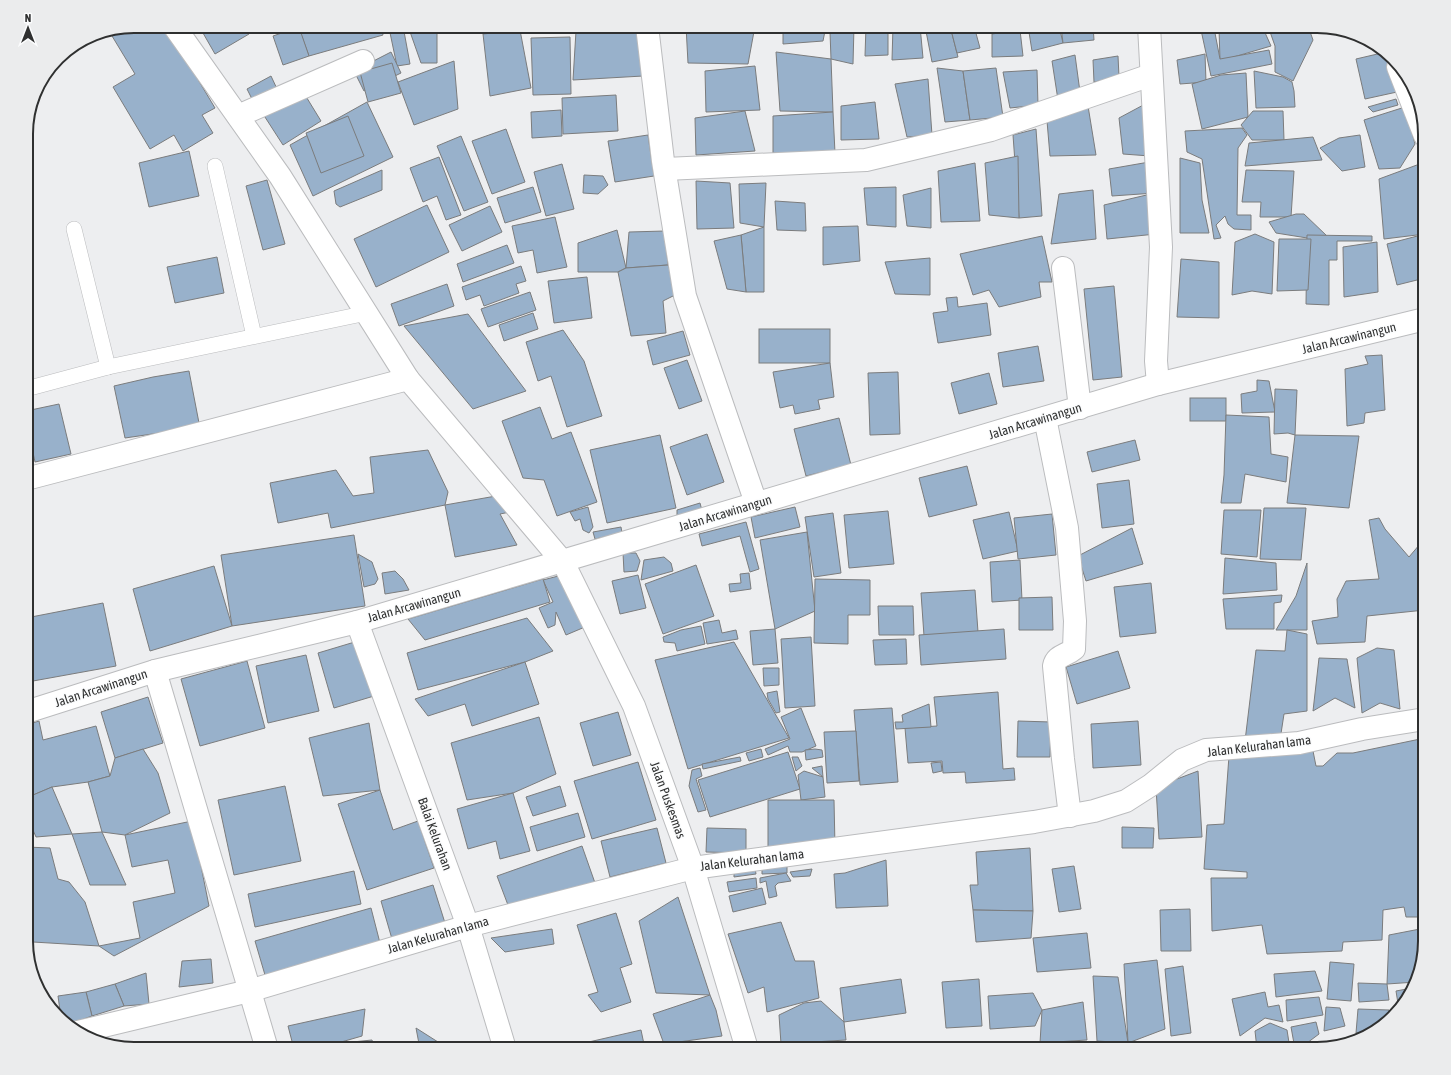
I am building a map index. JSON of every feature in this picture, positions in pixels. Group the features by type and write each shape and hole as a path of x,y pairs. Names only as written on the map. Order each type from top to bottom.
{"street":[{"name":"Jalan Puskesmas","path":"179,33 280,176 408,379 563,562 634,706 693,868 745,1042"},
{"path":"648,33 665,169 685,296 756,504"},
{"path":"1149,33 1161,247 1156,361 1158,384"},
{"path":"238,116 363,61"},
{"path":"665,169 866,160 991,130 1151,75"},
{"path":"1405,84 1416,112"},
{"path":"1063,268 1080,408"},
{"name":"Jalan Arcawinangun","path":"33,710 155,671 357,622 1158,384 1418,321"},
{"path":"33,477 408,379"},
{"path":"1045,418 1067,528 1075,621 1074,649 1057,658 1054,666 1070,816"},
{"name":"Balai Kelurahan","path":"357,622 468,926 503,1042"},
{"path":"155,671 249,991 266,1042"},
{"name":"Jalan Kelurahan lama","path":"87,1030 249,991 468,926 693,868 855,847 1070,816 1126,802 1151,785 1182,760 1206,750 1299,743 1362,729 1418,720"}],"lane":[{"path":"215,166 254,336"},
{"path":"74,229 108,367"},
{"path":"33,387 108,367 367,313"}],"building":[{"path":"134,33 170,33 215,108 202,115 213,133 183,151 174,135 150,149 113,87 135,74 112,35"},
{"path":"203,33 249,34 215,54"},
{"path":"282,33 301,33 309,56 283,65 273,36"},
{"path":"301,33 383,33 383,35 309,56"},
{"path":"390,33 404,33 410,64 397,66"},
{"path":"410,33 437,33 437,63 421,63"},
{"path":"521,33 531,88 490,96 483,34"},
{"path":"576,33 642,33 643,76 573,80"},
{"path":"686,33 754,33 748,64 688,63"},
{"path":"783,33 825,33 823,41 783,44"},
{"path":"830,33 854,33 853,64 831,59"},
{"path":"866,33 888,33 888,55 865,56"},
{"path":"893,33 921,33 923,58 892,60"},
{"path":"926,33 952,33 958,57 932,62"},
{"path":"952,33 976,33 980,48 957,53"},
{"path":"1020,33 1023,56 992,57 992,34"},
{"path":"1029,33 1061,33 1063,43 1032,51"},
{"path":"1062,33 1094,33 1094,40 1063,43"},
{"path":"1202,33 1215,33 1220,59 1269,50 1272,64 1211,76"},
{"path":"1219,33 1265,33 1271,46 1220,61"},
{"path":"1270,33 1310,33 1313,40 1293,81 1275,72 1275,46"},
{"path":"570,37 571,94 533,95 531,38"},
{"path":"391,52 401,73 364,91 354,71"},
{"path":"776,52 831,59 833,112 780,111"},
{"path":"1205,54 1206,82 1180,84 1177,60"},
{"path":"1379,54 1391,66 1397,92 1365,99 1356,59"},
{"path":"1075,55 1080,92 1058,100 1052,61"},
{"path":"1118,56 1119,77 1094,82 1093,60"},
{"path":"454,61 458,109 414,125 398,82"},
{"path":"392,63 401,93 368,102 360,72"},
{"path":"755,66 760,110 706,112 705,71"},
{"path":"937,68 963,71 970,120 945,122"},
{"path":"996,68 1003,117 970,120 963,71"},
{"path":"1037,70 1038,105 1010,108 1003,72"},
{"path":"1254,71 1283,77 1292,82 1295,107 1256,108"},
{"path":"1246,73 1248,117 1202,129 1192,84 1221,75"},
{"path":"271,76 278,91 254,103 247,89"},
{"path":"928,79 932,135 907,137 895,84"},
{"path":"302,90 321,121 283,145 263,114"},
{"path":"616,95 618,131 563,134 562,98"},
{"path":"1396,99 1398,105 1373,112 1368,107"},
{"path":"367,102 393,157 313,196 290,145"},
{"path":"875,102 879,139 841,140 841,106"},
{"path":"1147,103 1150,156 1123,154 1119,118"},
{"path":"1088,106 1096,155 1050,156 1047,121"},
{"path":"1405,107 1415,144 1400,168 1379,169 1364,120"},
{"path":"561,110 562,136 532,138 531,112"},
{"path":"745,111 755,151 696,155 695,118"},
{"path":"1253,111 1283,111 1284,140 1252,140 1241,125"},
{"path":"833,112 835,153 773,153 773,116"},
{"path":"348,116 364,156 321,173 306,133"},
{"path":"1242,128 1247,135 1238,148 1237,215 1251,215 1251,230 1234,229 1228,224 1225,216 1216,225 1221,238 1214,239 1202,159 1187,152 1185,131"},
{"path":"506,129 525,182 492,194 472,141"},
{"path":"1036,129 1042,216 1019,218 1013,135"},
{"path":"648,135 654,176 615,182 608,141"},
{"path":"1360,135 1365,167 1342,171 1320,148 1339,138"},
{"path":"461,136 488,202 464,211 437,146"},
{"path":"1313,137 1322,160 1245,166 1249,143"},
{"path":"189,151 199,196 149,207 139,163"},
{"path":"1018,156 1019,218 989,215 985,163"},
{"path":"439,157 461,215 446,220 437,196 423,202 410,168"},
{"path":"1180,158 1200,163 1202,200 1209,233 1180,233"},
{"path":"1155,161 1155,193 1112,196 1109,169"},
{"path":"975,163 980,221 941,222 938,171"},
{"path":"562,164 574,209 546,216 534,172"},
{"path":"1418,165 1418,235 1384,239 1379,179"},
{"path":"382,170 382,190 340,207 336,204 334,191"},
{"path":"1246,170 1294,171 1291,217 1260,217 1261,202 1242,202"},
{"path":"584,175 603,176 608,185 598,194 583,193"},
{"path":"267,180 285,244 263,250 246,186"},
{"path":"696,181 730,183 734,228 697,229"},
{"path":"766,183 764,227 740,223 739,184"},
{"path":"533,187 541,212 505,223 497,198"},
{"path":"896,187 896,227 867,225 864,188"},
{"path":"931,188 931,228 907,226 903,195"},
{"path":"1093,190 1096,239 1051,244 1059,194"},
{"path":"1155,193 1156,234 1107,239 1104,205"},
{"path":"775,201 805,203 806,231 777,230"},
{"path":"427,205 449,252 376,287 354,239"},
{"path":"490,206 502,232 462,251 449,225"},
{"path":"1296,214 1304,214 1327,236 1326,241 1276,233 1269,222"},
{"path":"555,217 567,267 537,273 533,250 518,253 512,226"},
{"path":"858,226 860,261 823,265 823,227"},
{"path":"764,227 764,292 746,292 741,235"},
{"path":"617,230 626,268 618,272 578,272 578,243"},
{"path":"665,231 668,265 626,268 629,232"},
{"path":"1255,234 1274,242 1272,294 1252,291 1232,295 1235,242"},
{"path":"741,235 746,292 727,289 714,241"},
{"path":"1307,235 1372,236 1372,241 1337,241 1337,260 1329,260 1329,305 1306,304"},
{"path":"1042,236 1052,282 1039,282 1041,297 999,307 989,290 973,295 960,254"},
{"path":"1418,236 1418,280 1397,285 1387,244"},
{"path":"1279,239 1311,239 1308,290 1277,291"},
{"path":"1377,242 1378,292 1344,297 1343,247"},
{"path":"507,245 514,263 463,282 457,264"},
{"path":"217,257 224,293 175,303 167,267"},
{"path":"930,258 930,295 895,294 885,262"},
{"path":"1181,259 1219,262 1219,318 1177,317"},
{"path":"668,265 679,293 663,301 666,333 631,336 618,272 626,268"},
{"path":"521,266 526,281 516,284 519,293 484,306 480,295 466,300 462,287"},
{"path":"587,277 592,318 554,323 548,281"},
{"path":"447,284 454,306 399,326 391,304"},
{"path":"1114,286 1122,377 1093,380 1084,289"},
{"path":"530,292 536,310 488,327 481,309"},
{"path":"957,297 958,307 987,303 991,335 938,343 933,313 948,311 946,298"},
{"path":"533,313 538,329 504,341 499,325"},
{"path":"468,314 526,391 473,409 404,326"},
{"path":"759,329 830,329 830,363 759,363"},
{"path":"563,330 584,361 602,416 567,427 551,376 538,381 526,342"},
{"path":"683,331 690,355 653,365 647,341"},
{"path":"1038,346 1044,381 1003,387 998,353"},
{"path":"1382,355 1385,410 1365,413 1364,423 1347,426 1345,369 1368,364 1365,356"},
{"path":"687,360 702,401 679,409 664,368"},
{"path":"830,363 834,397 818,400 820,409 795,414 793,405 780,408 773,372"},
{"path":"189,371 199,423 166,432 125,438 114,386"},
{"path":"898,372 900,434 870,435 868,373"},
{"path":"989,373 997,404 959,414 951,383"},
{"path":"1257,380 1269,381 1275,412 1242,413 1241,394 1257,391"},
{"path":"1275,389 1297,390 1295,435 1288,433 1274,434"},
{"path":"1190,398 1226,398 1226,421 1190,421"},
{"path":"59,404 71,454 35,462 33,453 33,410"},
{"path":"540,407 552,439 571,432 597,502 557,516 544,480 523,478 502,421"},
{"path":"1226,415 1269,417 1271,454 1288,457 1286,482 1245,474 1241,503 1221,503 1224,475"},
{"path":"839,418 851,465 806,476 794,429"},
{"path":"707,434 724,482 687,495 670,447"},
{"path":"660,435 676,508 607,523 590,450"},
{"path":"1295,435 1359,436 1349,508 1287,503"},
{"path":"1135,440 1140,460 1092,472 1087,452"},
{"path":"428,450 448,492 445,505 331,528 328,513 278,523 270,483 336,470 353,496 374,493 370,457"},
{"path":"967,466 977,505 929,517 919,478"},
{"path":"1129,480 1134,524 1102,528 1097,484"},
{"path":"496,496 510,512 500,514 517,545 455,557 445,505"},
{"path":"700,503 703,514 677,519 677,510"},
{"path":"588,507 593,527 589,533 583,530 580,519 575,521 570,512"},
{"path":"795,507 800,527 755,538 751,517"},
{"path":"1264,508 1306,508 1301,560 1260,559"},
{"path":"1224,510 1261,510 1257,557 1221,554"},
{"path":"888,511 894,564 849,568 844,515"},
{"path":"1009,512 1018,551 983,559 973,520"},
{"path":"833,513 841,573 814,577 805,517"},
{"path":"1052,514 1056,555 1018,559 1014,518"},
{"path":"1379,518 1385,529 1409,557 1418,546 1418,611 1367,616 1365,642 1317,644 1312,621 1338,617 1337,599 1346,581 1379,579 1369,520"},
{"path":"746,522 759,569 750,572 740,536 702,546 699,534"},
{"path":"621,527 622,533 595,539 593,532"},
{"path":"1132,528 1143,564 1086,581 1078,556"},
{"path":"807,532 815,611 775,629 760,540"},
{"path":"354,535 365,606 232,626 221,555"},
{"path":"623,553 636,553 640,561 637,571 624,572"},
{"path":"358,554 372,562 378,579 375,584 364,587"},
{"path":"664,557 671,563 673,571 641,580 644,560"},
{"path":"1225,558 1276,563 1277,590 1223,594"},
{"path":"1020,560 1022,600 992,602 990,562"},
{"path":"1307,563 1307,630 1276,630 1296,596"},
{"path":"696,565 714,616 663,634 645,584"},
{"path":"214,566 232,626 150,651 133,589"},
{"path":"395,571 403,579 409,590 385,594 382,573"},
{"path":"749,573 751,589 730,592 729,584 741,583 740,574"},
{"path":"566,574 592,624 566,635 556,612 555,625 548,628 539,608 553,602 543,580"},
{"path":"638,575 646,608 620,614 612,581"},
{"path":"543,579 550,602 425,640 408,619"},
{"path":"815,579 870,580 870,615 848,615 848,644 814,643"},
{"path":"1151,583 1156,633 1120,637 1114,587"},
{"path":"975,590 978,632 924,636 921,593"},
{"path":"1282,595 1281,602 1274,603 1274,629 1226,629 1223,599"},
{"path":"1052,597 1053,630 1019,630 1019,598"},
{"path":"103,603 116,666 33,681 33,617"},
{"path":"878,606 913,606 914,635 879,635"},
{"path":"527,618 553,651 525,662 418,690 407,653"},
{"path":"719,620 722,633 736,630 738,639 707,644 703,623"},
{"path":"701,626 705,644 677,651 675,643 664,642 663,637 681,630"},
{"path":"775,629 778,663 753,665 750,631"},
{"path":"1004,629 1006,659 921,665 919,635"},
{"path":"1287,630 1307,634 1307,711 1284,714 1280,740 1245,741 1256,650 1285,651"},
{"path":"811,637 815,706 785,708 781,639"},
{"path":"906,639 907,664 875,665 873,640"},
{"path":"358,641 374,696 334,708 318,653"},
{"path":"734,642 789,738 688,769 655,660"},
{"path":"1377,648 1394,650 1400,709 1380,703 1362,713 1357,658"},
{"path":"1118,651 1130,688 1077,704 1066,667"},
{"path":"306,655 319,711 268,723 256,666"},
{"path":"1319,658 1347,659 1355,708 1335,698 1313,711"},
{"path":"247,661 265,728 200,746 181,679"},
{"path":"525,662 539,704 472,726 465,704 428,716 415,699"},
{"path":"763,668 779,668 779,685 764,686"},
{"path":"777,691 780,712 776,713 768,699 767,693"},
{"path":"998,692 1003,769 1014,768 1015,780 966,783 965,772 943,773 942,761 908,763 905,728 937,726 934,697"},
{"path":"148,697 163,743 115,758 101,712"},
{"path":"929,704 931,727 896,729 895,722 903,722 902,715"},
{"path":"801,708 816,746 802,752 790,752 788,746 768,755 765,749 790,739 781,717"},
{"path":"892,708 898,782 860,785 854,710"},
{"path":"618,712 631,755 593,766 580,723"},
{"path":"539,717 556,774 513,793 467,800 451,743"},
{"path":"39,721 43,740 96,726 110,776 88,782 52,787 33,795 33,723"},
{"path":"1018,721 1051,722 1050,757 1017,757"},
{"path":"1138,721 1141,765 1093,768 1091,724"},
{"path":"369,723 380,790 323,796 309,738"},
{"path":"856,731 859,781 827,783 824,732"},
{"path":"1418,739 1418,917 1406,917 1404,907 1383,910 1382,940 1343,942 1342,951 1267,954 1262,925 1212,931 1211,878 1247,878 1247,872 1204,869 1207,825 1224,824 1229,756 1313,751 1316,766 1323,766 1337,753 1353,753"},
{"path":"143,749 158,773 170,813 125,835 102,832 88,782 110,776 115,758"},
{"path":"761,749 763,757 749,761 746,753"},
{"path":"805,750 822,750 823,757 806,760"},
{"path":"788,752 800,789 710,817 698,780"},
{"path":"740,757 741,761 703,769 702,764"},
{"path":"792,757 798,757 802,766 796,771"},
{"path":"638,762 656,820 592,839 574,781"},
{"path":"941,762 942,771 933,773 931,763"},
{"path":"822,766 823,777 812,768"},
{"path":"700,768 702,776 696,779 706,810 698,812 689,786 692,770"},
{"path":"804,771 823,777 825,797 801,800 798,775"},
{"path":"1198,771 1202,837 1159,839 1156,787"},
{"path":"285,786 301,861 234,875 218,800"},
{"path":"560,786 566,806 533,816 526,797"},
{"path":"52,787 72,834 36,837 33,830 33,795"},
{"path":"380,790 393,830 418,821 434,868 367,890 338,804"},
{"path":"513,793 530,851 500,859 496,841 468,849 457,809"},
{"path":"768,800 834,800 835,847 768,848"},
{"path":"578,813 585,837 537,851 530,827"},
{"path":"192,821 209,906 114,956 99,946 140,938 133,902 175,893 168,860 132,867 125,835"},
{"path":"1122,827 1154,828 1153,848 1122,848"},
{"path":"657,828 666,863 610,877 601,841"},
{"path":"707,828 746,829 746,853 706,852"},
{"path":"102,832 126,885 90,885 72,834"},
{"path":"582,846 595,883 511,913 497,876"},
{"path":"33,847 50,848 58,879 69,882 85,902 99,946 33,942"},
{"path":"1030,848 1033,911 973,910 970,885 978,885 976,852"},
{"path":"787,860 787,873 762,874 762,861"},
{"path":"886,860 888,906 836,908 834,874 845,873"},
{"path":"1074,866 1081,909 1059,912 1052,869"},
{"path":"755,868 756,874 734,877 734,871"},
{"path":"812,869 810,876 793,877 790,872"},
{"path":"354,871 361,904 255,927 248,894"},
{"path":"786,873 791,881 778,883 775,886 777,896 769,898 766,881 760,883 760,878"},
{"path":"756,878 757,888 729,892 727,882"},
{"path":"433,885 445,923 392,939 381,901"},
{"path":"762,888 766,904 733,912 729,896"},
{"path":"678,897 710,995 656,993 639,921"},
{"path":"371,908 380,943 265,975 255,941"},
{"path":"1190,909 1191,951 1161,951 1160,910"},
{"path":"973,910 1033,911 1031,938 976,942"},
{"path":"616,913 632,964 620,968 631,1002 601,1012 588,995 598,992 577,925"},
{"path":"781,922 795,961 814,961 819,998 767,1012 764,987 748,993 728,934"},
{"path":"552,929 554,944 505,952 491,938"},
{"path":"1418,929 1415,967 1409,982 1387,984 1389,935"},
{"path":"1087,933 1091,968 1037,972 1033,938"},
{"path":"211,959 213,983 179,987 182,961"},
{"path":"1157,960 1165,1029 1131,1042 1128,1042 1124,964"},
{"path":"1330,962 1354,964 1351,1001 1327,999"},
{"path":"1183,966 1191,1033 1171,1036 1165,969"},
{"path":"1315,971 1322,991 1276,997 1274,974"},
{"path":"146,973 149,1004 124,1006 115,984"},
{"path":"1093,976 1118,977 1128,1042 1097,1041"},
{"path":"901,979 906,1013 844,1022 840,988"},
{"path":"979,979 982,1026 946,1028 942,982"},
{"path":"1358,983 1387,984 1389,1000 1359,1002"},
{"path":"115,984 124,1006 92,1016 86,992"},
{"path":"1406,989 1398,1002 1396,991"},
{"path":"86,992 92,1016 74,1022 60,1010 58,996"},
{"path":"1265,992 1268,1007 1279,1005 1283,1022 1265,1018 1240,1036 1232,999"},
{"path":"1033,993 1042,1010 1035,1026 990,1029 988,996"},
{"path":"710,995 716,1010 722,1036 678,1042 663,1042 653,1014"},
{"path":"1319,997 1323,1015 1287,1021 1286,1000"},
{"path":"821,1001 844,1022 846,1040 781,1042 779,1015 804,1003"},
{"path":"1083,1002 1087,1040 1040,1042 1042,1010"},
{"path":"1326,1007 1340,1008 1345,1026 1324,1031"},
{"path":"365,1009 362,1036 341,1042 292,1042 288,1026"},
{"path":"1358,1009 1389,1010 1389,1012 1384,1017 1373,1025 1362,1032 1356,1033"},
{"path":"1316,1022 1319,1034 1308,1042 1294,1042 1291,1027"},
{"path":"1270,1023 1287,1030 1289,1042 1256,1042 1255,1031"},
{"path":"416,1028 438,1042 419,1042"},
{"path":"641,1030 644,1042 589,1042"},
{"path":"372,1040 373,1042 352,1042"}]}
